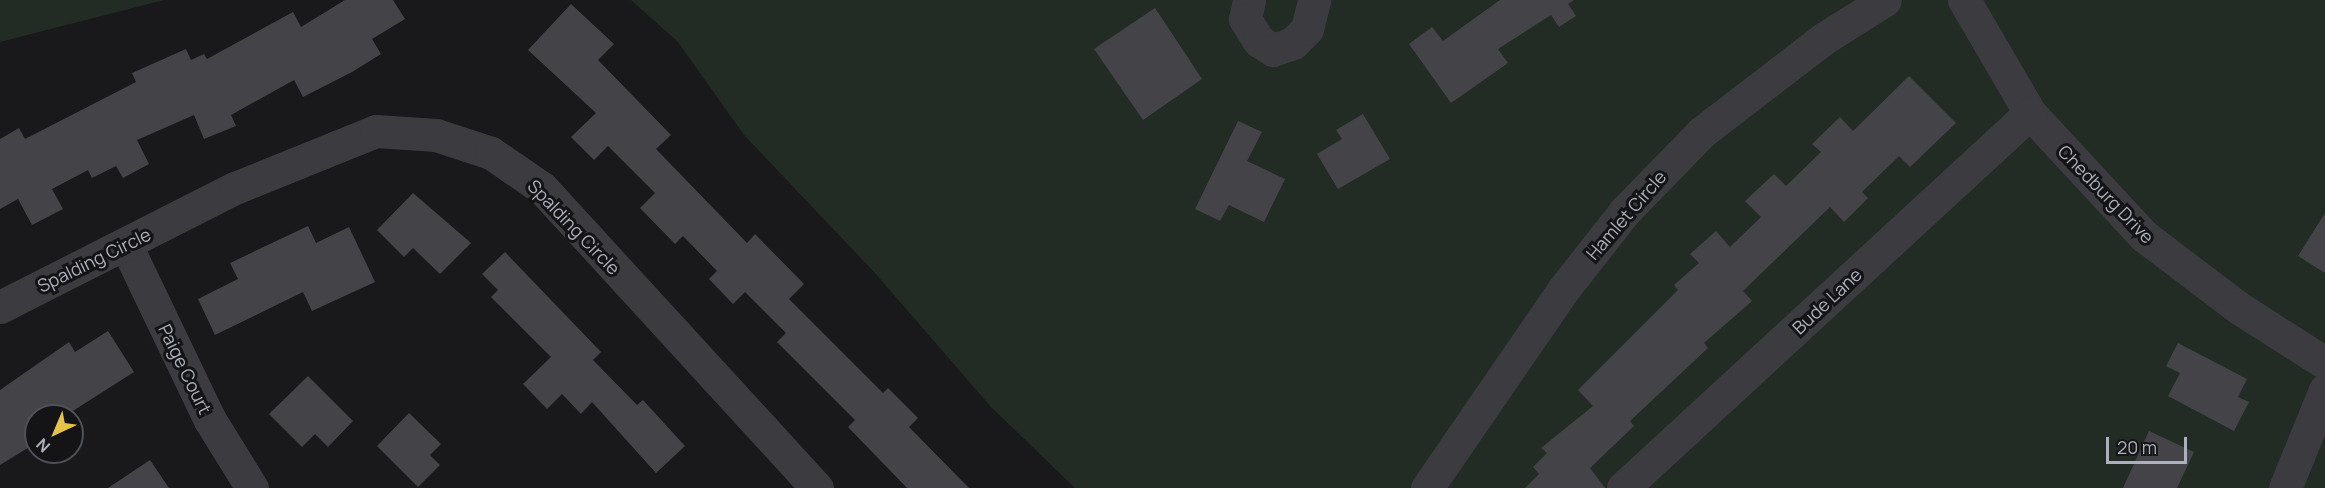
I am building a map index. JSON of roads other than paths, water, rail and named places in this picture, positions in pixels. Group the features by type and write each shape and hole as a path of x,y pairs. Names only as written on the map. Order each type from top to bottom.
{"street":[{"path":"1249,0 1245,19 1259,41 1273,50 1293,43 1307,29 1314,0"},
{"name":"Hamlet Circle","path":"1427,488 1556,300 1625,211 1702,132 1823,39 1885,0"},
{"name":"Chedburg Drive","path":"1964,0 2030,113 2144,237 2239,308 2325,363"},
{"name":"Bude Lane","path":"1623,488 2030,113"},
{"name":"Spalding Circle","path":"0,307 235,188 376,131 436,135 491,153 542,188 817,488"},
{"name":"Paige Court","path":"126,245 210,420 252,488"},
{"path":"2285,488 2325,390"}]}
